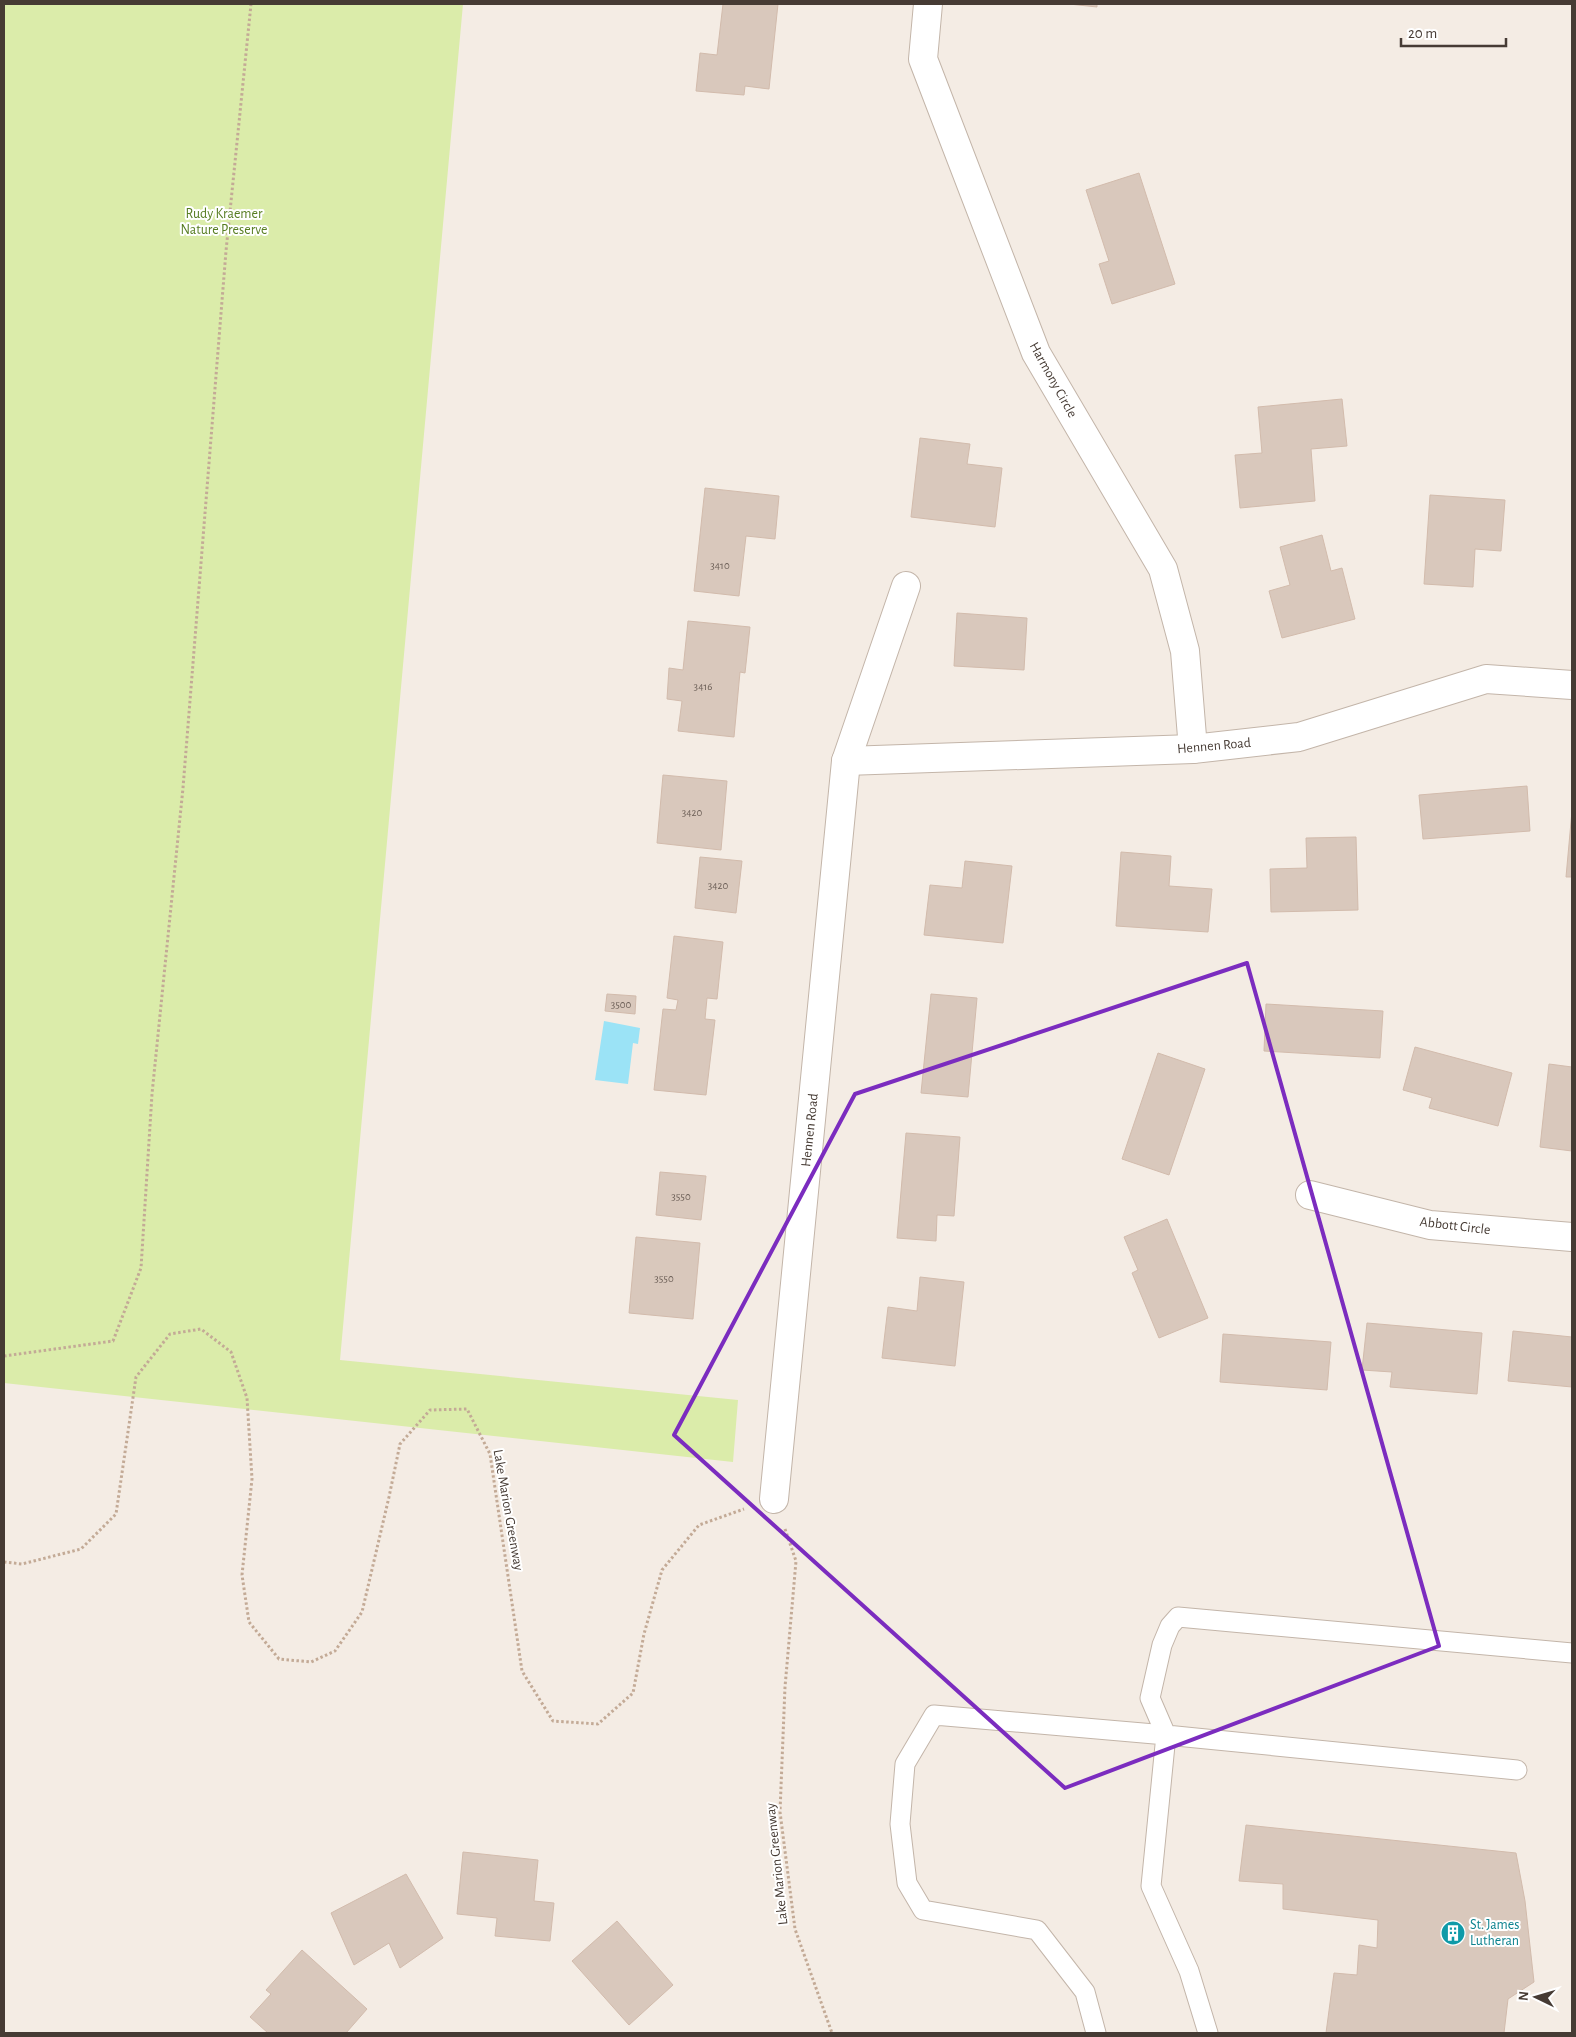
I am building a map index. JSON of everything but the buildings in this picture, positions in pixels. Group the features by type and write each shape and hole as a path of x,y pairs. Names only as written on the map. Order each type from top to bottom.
{"street":[{"name":"Harmony Circle","path":"928,4 923,59 1036,353 1163,569 1185,651 1193,749"},
{"name":"Hennen Road","path":"774,1498 846,761 906,586"},
{"name":"Hennen Road","path":"846,761 1193,749 1299,737 1486,679 1572,685"},
{"name":"Abbott Circle","path":"1310,1196 1430,1225 1572,1237"}],"lane":[{"path":"1208,2033 1188,1971 1151,1886 1166,1736 1150,1698 1162,1645 1170,1626 1178,1617 1572,1653"},
{"path":"1096,2033 1085,1992 1037,1930 923,1910 906,1883 900,1824 905,1764 934,1715 1518,1770"}],"path":[{"path":"4,1356 113,1341 141,1268 152,1094 183,788 226,251 251,4"},
{"name":"Lake Marion Greenway","path":"4,1562 22,1564 82,1550 116,1514 136,1377 170,1334 201,1329 231,1352 246,1398 252,1479 242,1575 249,1622 280,1659 311,1662 335,1651 362,1612 400,1444 430,1410 467,1409 490,1454 522,1671 552,1721 598,1724 633,1693 644,1634 662,1570 699,1525 774,1498 796,1561 785,1688 780,1812 795,1928 832,2033"}],"highlighted area":[{"path":"1247,963 1439,1646 1065,1788 674,1435 855,1094"}],"green space":[{"name":"Rudy Kraemer Nature Preserve","path":"4,4 463,4 340,1360 738,1400 733,1462 4,1383"}],"water":[{"path":"604,1021 640,1028 638,1044 633,1043 628,1084 595,1080"}],"place":[{"name":"St. James Lutheran","path":"1453,1933"}]}
